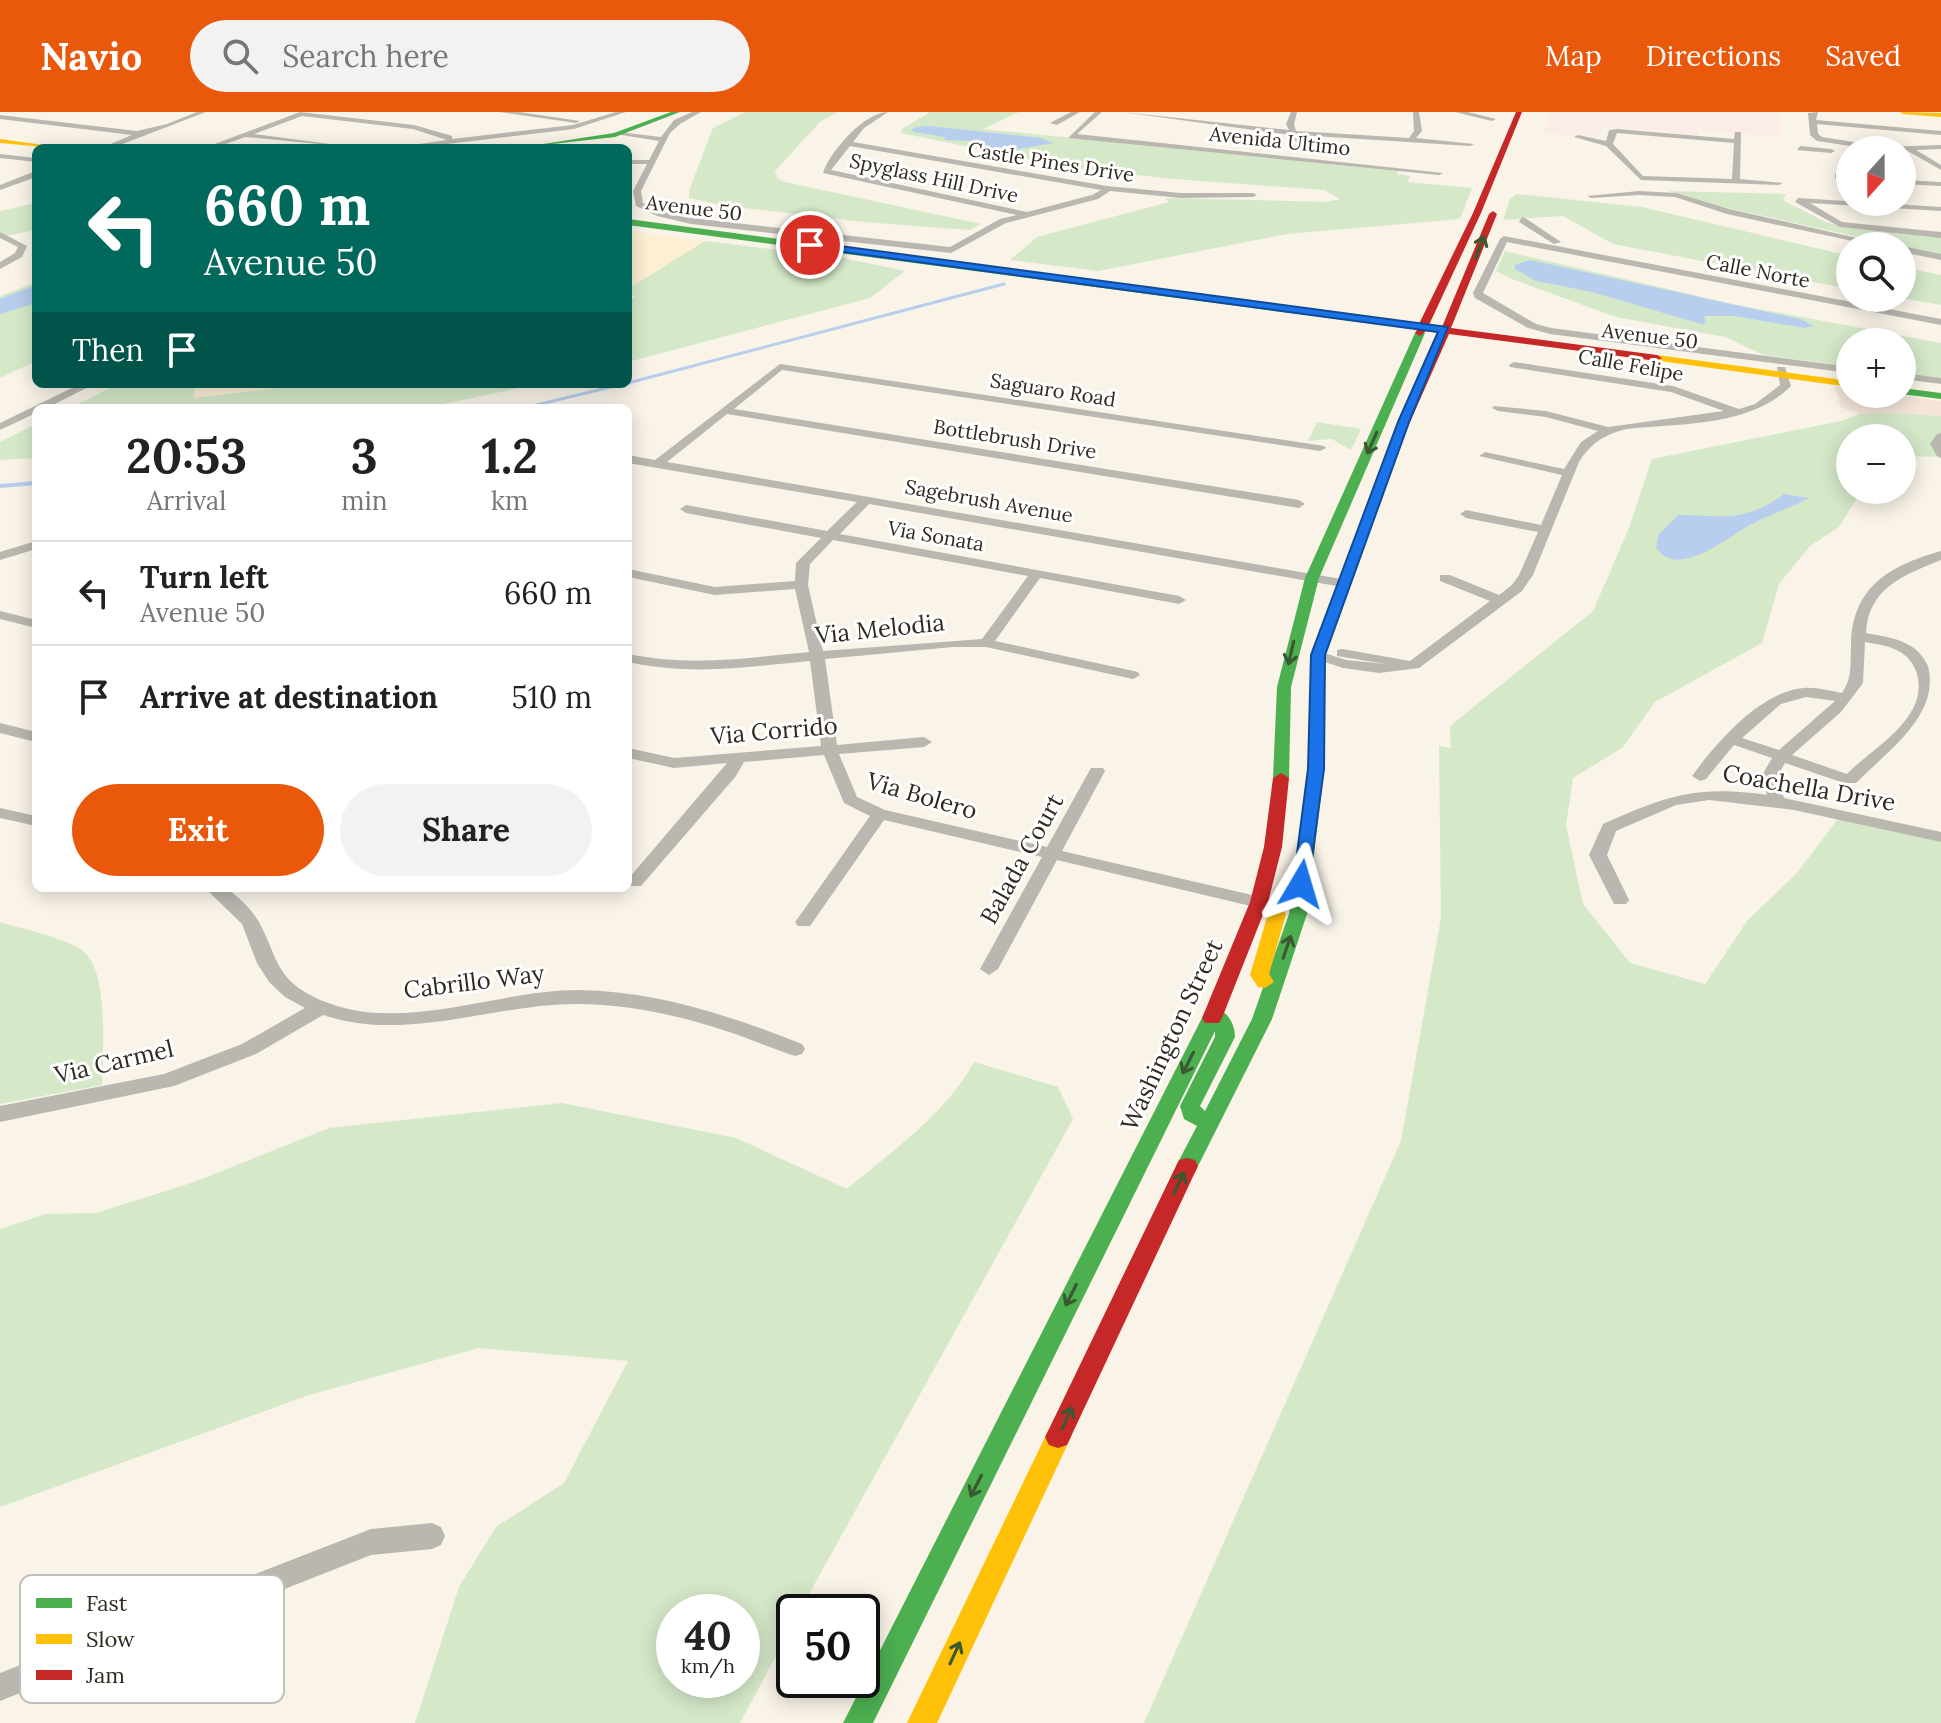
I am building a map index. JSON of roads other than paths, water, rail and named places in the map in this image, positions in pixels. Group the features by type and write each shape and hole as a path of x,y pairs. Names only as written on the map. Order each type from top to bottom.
{"main road":[{"path":"522,143 626,132 677,112"},
{"name":"Washington Street","path":"922,1723 1262,1019 1298,914 1316,769 1318,655 1342,583 1404,422 1467,282 1519,112"},
{"name":"Washington Street","path":"858,1723 1214,1014 1259,902 1273,847 1284,687 1312,578 1423,327 1536,112"},
{"path":"1903,112 1939,117"},
{"path":"0,144 32,147"},
{"path":"0,144 32,149"},
{"name":"Avenue 50","path":"632,225 1423,327 1781,378 1836,383"},
{"name":"Avenue 50","path":"1781,378 1836,377"},
{"path":"1916,386 1941,389"},
{"path":"1916,393 1941,396"},
{"path":"1259,902 1276,909 1259,975 1272,991"},
{"path":"1210,1123 1191,1113 1190,1106 1225,1037 1225,1027 1214,1014"}],"street":[{"path":"0,117 142,132 203,112"},
{"path":"502,112 590,124"},
{"path":"420,144 452,139 522,143 623,112"},
{"path":"698,112 677,122 664,137 652,162 632,191 639,204 660,214 691,221 956,249 996,224 1095,197 1110,188"},
{"name":"Spyglass Hill Drive","path":"885,112 861,126 826,171 1024,214"},
{"path":"1054,123 1077,112"},
{"name":"Avenida Ultimo","path":"1099,112 1071,136 1439,173"},
{"path":"1125,112 1294,133 1470,144"},
{"path":"1194,121 1202,112"},
{"path":"1294,112 1290,124 1301,150 1300,159"},
{"path":"1411,141 1418,131 1416,112"},
{"path":"1458,112 1492,119"},
{"path":"1815,112 1812,113 1815,137 1836,142"},
{"path":"219,144 304,113 429,130 452,139"},
{"path":"1813,122 1941,133"},
{"path":"1609,144 1612,132 1617,131 1738,138 1736,179"},
{"path":"117,144 138,137 142,132"},
{"path":"626,132 664,137"},
{"path":"626,132 664,137"},
{"path":"245,135 322,144"},
{"path":"1578,137 1609,144 1641,178 1736,179 1779,183"},
{"name":"Castle Pines Drive","path":"846,143 1038,178 1180,197 1253,195"},
{"path":"1916,148 1941,147"},
{"path":"1800,148 1836,152"},
{"path":"1916,153 1941,168"},
{"path":"0,156 32,160"},
{"path":"1916,161 1941,159"},
{"path":"632,162 652,162"},
{"path":"3,186 32,175"},
{"path":"1916,183 1941,184"},
{"path":"3,186 32,184"},
{"path":"1591,196 1639,193 1676,195 1727,211 1836,235"},
{"path":"1941,209 1798,200 1840,224 1941,235"},
{"name":"Calle Norte","path":"1522,220 1569,249"},
{"path":"0,235 23,246 19,255 0,266"},
{"name":"Calle Norte","path":"1836,368 1550,331 1532,326 1480,298 1478,293 1504,239 1569,249 1768,292 1941,322"},
{"path":"1916,252 1941,257"},
{"name":"Calle Felipe","path":"1514,365 1673,389 1738,413"},
{"name":"Saguaro Road","path":"726,411 780,367 1320,448"},
{"path":"1498,408 1546,414 1608,430 1738,413 1772,399 1781,378"},
{"path":"1916,378 1941,381"},
{"path":"46,404 80,388"},
{"path":"0,427 32,411"},
{"path":"660,462 726,411"},
{"name":"Bottlebrush Drive","path":"726,411 1299,504"},
{"path":"1318,655 1343,664 1379,669 1414,665 1517,588 1526,575 1568,473 1585,444 1608,430"},
{"path":"1941,436 1936,444 1941,454"},
{"path":"1485,456 1568,473"},
{"name":"Sagebrush Avenue","path":"632,459 1342,583"},
{"path":"632,574 715,591 801,585 803,563 867,499"},
{"name":"Via Sonata","path":"686,509 1179,600"},
{"path":"1466,514 1544,529"},
{"path":"0,556 32,546"},
{"path":"1778,803 1769,777 1778,757 1799,735 1836,709 1858,680 1857,636 1863,603 1889,576 1941,555"},
{"path":"986,643 1036,574"},
{"path":"1445,578 1499,600"},
{"name":"Via Bolero","path":"801,585 817,657 830,751 850,800 880,814 1259,902"},
{"path":"0,615 32,623"},
{"path":"1731,739 1850,780 1861,766 1906,730 1922,710 1929,687 1919,658 1905,646 1857,636"},
{"name":"Via Melodia","path":"632,659 668,666 698,667 953,643 986,643 1133,675"},
{"path":"1700,776 1731,739 1776,701 1805,692 1845,698"},
{"path":"0,728 32,736"},
{"name":"Via Corrido","path":"632,754 674,763 924,742"},
{"path":"635,882 730,773 737,760"},
{"name":"Balada Court","path":"989,969 1097,771"},
{"name":"Coachella Drive","path":"1620,900 1598,855 1609,828 1676,800 1708,795 1778,803 1941,837"},
{"path":"0,813 32,820"},
{"path":"804,922 880,814"},
{"name":"Cabrillo Way","path":"220,892 235,903 251,923 266,963 279,981 297,997 321,1008 354,1016 416,1018 524,1000 590,997 671,1006 744,1028 795,1049"},
{"name":"Via Carmel","path":"0,1114 167,1081 249,1049 321,1008"},
{"path":"284,1576 371,1542 432,1536"},
{"path":"0,1687 20,1679"}],"water":[{"path":"928,126 1041,138 1053,143 1008,151 987,148 974,141 946,140 944,137 910,131"},
{"path":"1530,260 1800,319 1814,326 1805,328 1734,316 1704,316 1706,323 1701,324 1592,292 1536,281 1515,269 1515,265"},
{"path":"32,287 32,304 0,314 0,299"},
{"path":"1784,494 1809,498 1757,521 1689,558 1676,560 1665,556 1656,547 1659,534 1678,515 1744,514"}],"waterway":[{"path":"632,382 1004,284"},
{"path":"540,404 606,388"},
{"path":"0,486 32,483"}]}
